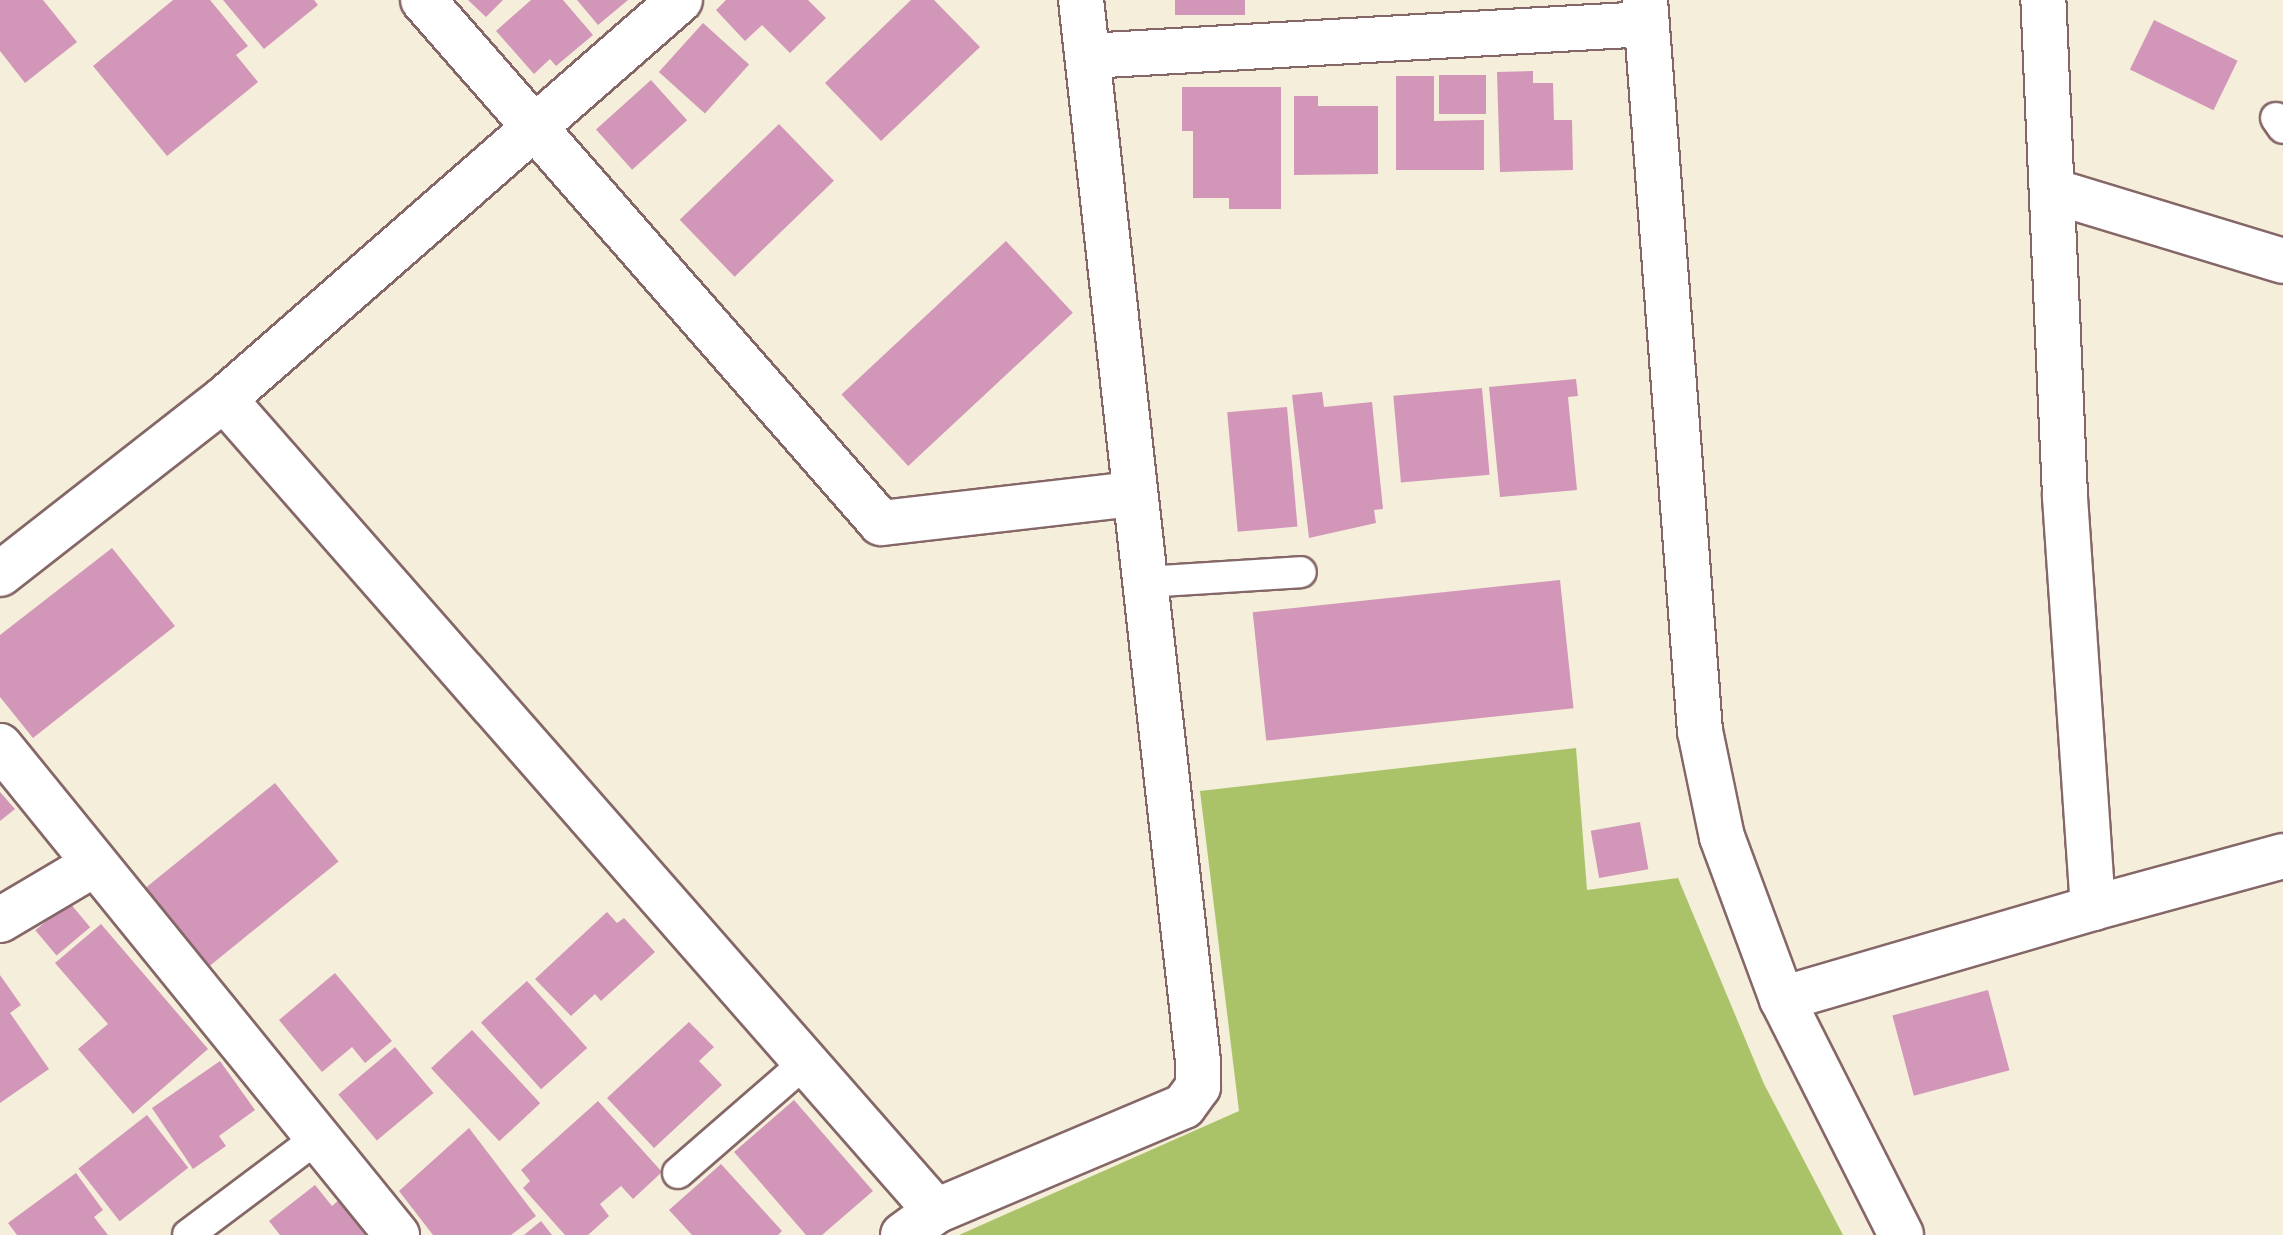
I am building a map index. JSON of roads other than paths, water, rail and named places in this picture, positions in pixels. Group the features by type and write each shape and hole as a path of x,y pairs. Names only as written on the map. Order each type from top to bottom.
{"street":[{"path":"423,0 540,129 881,523 1133,494"},
{"path":"0,574 224,399 540,129 680,0"},
{"path":"224,399 807,1061 920,1223 1184,1106 1198,1087 1081,0"},
{"path":"2043,0 2056,192 2065,496 2093,908"},
{"path":"1088,56 1646,12 1700,731 1722,837 1782,999 1901,1235"},
{"path":"2056,192 2283,261"},
{"path":"0,746 93,865 397,1235"},
{"path":"1782,999 2283,856"},
{"path":"0,920 93,865"}],"lane":[{"path":"1144,582 1301,572"},
{"path":"678,1173 807,1061"},
{"path":"188,1235 316,1139"}]}
